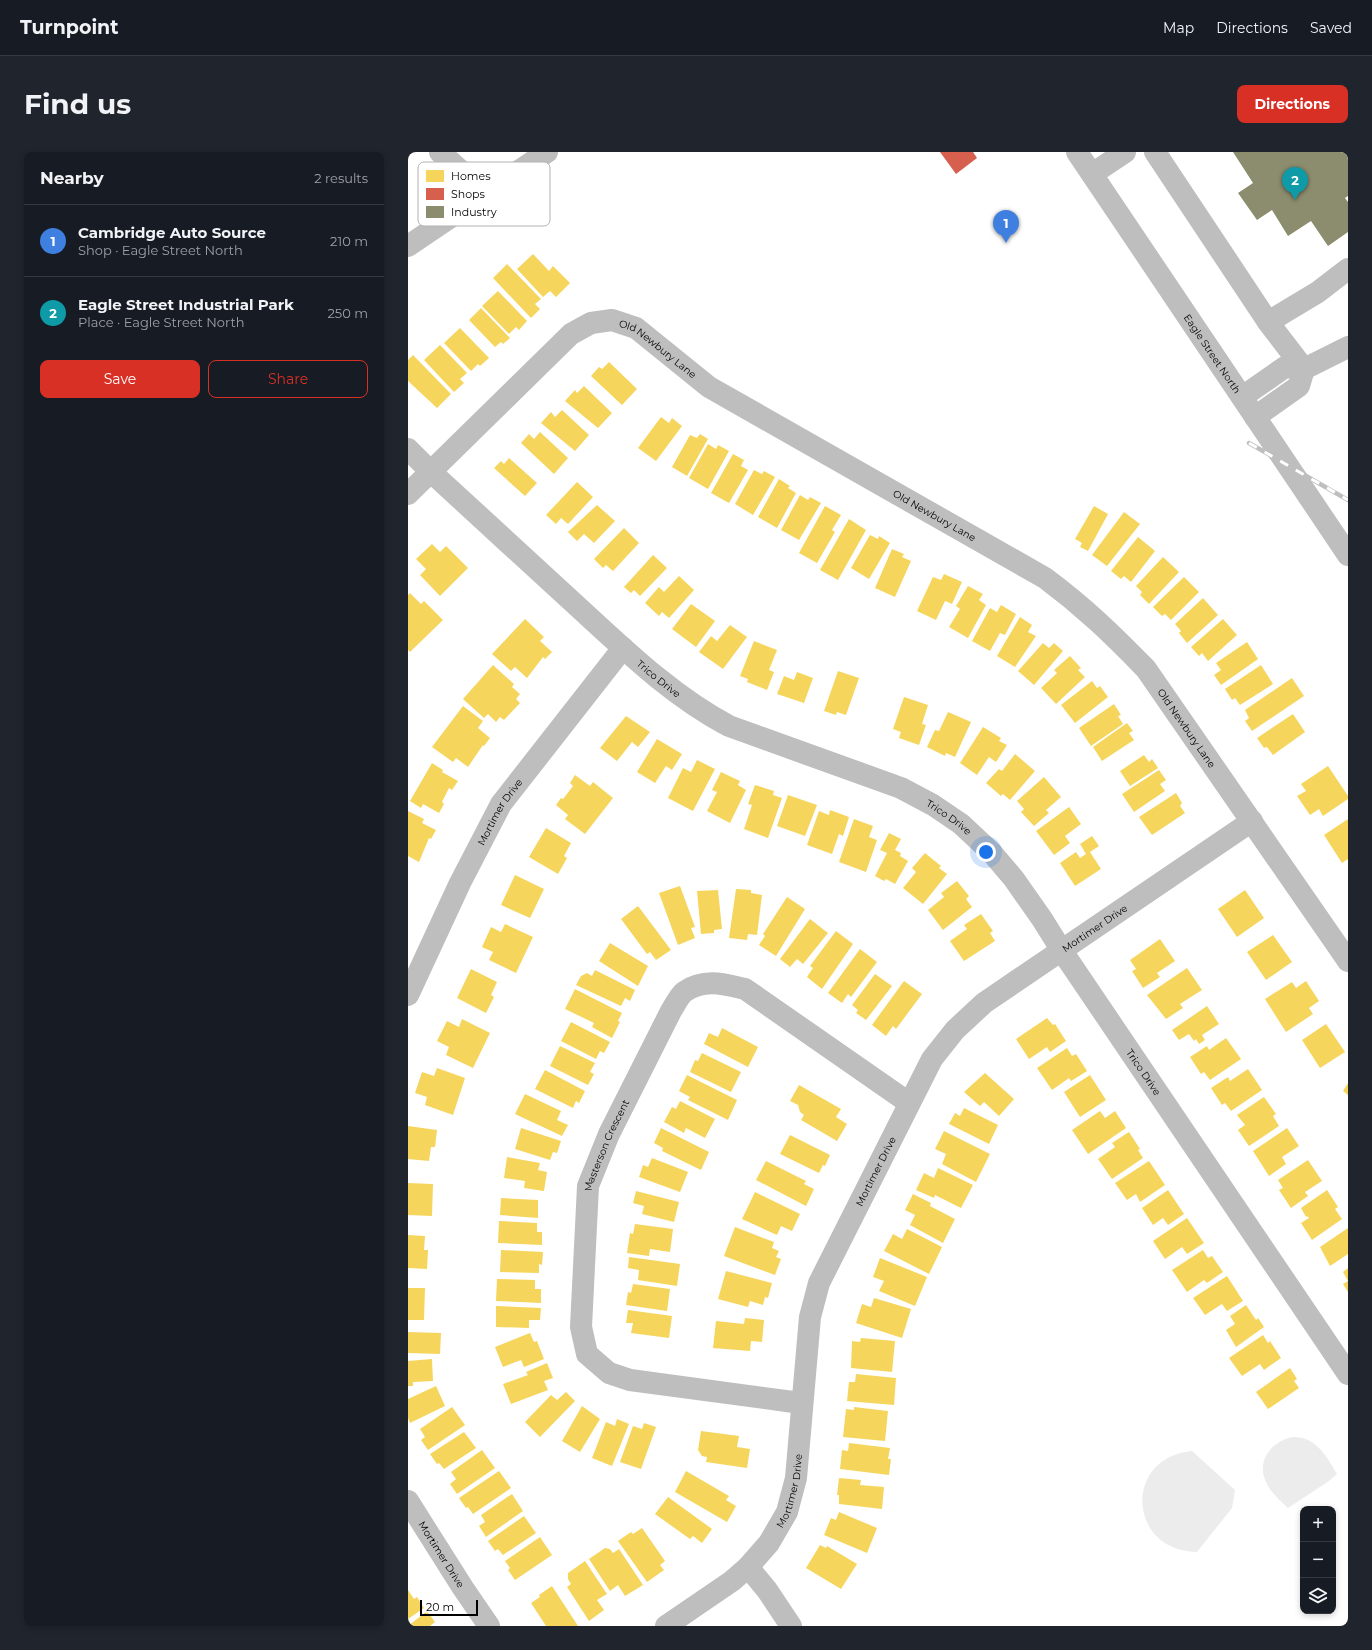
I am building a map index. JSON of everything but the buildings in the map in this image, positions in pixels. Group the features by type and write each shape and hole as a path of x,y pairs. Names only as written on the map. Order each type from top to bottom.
{"street":[{"path":"440,152 451,162"},
{"path":"532,162 547,152"},
{"name":"Eagle Street North","path":"1077,152 1348,555"},
{"path":"1092,174 1125,152"},
{"path":"1155,152 1268,322 1304,369"},
{"path":"408,246 437,226"},
{"path":"1268,322 1318,292 1348,269"},
{"name":"Old Newbury Lane","path":"408,494 571,334 591,323 612,320 636,328 709,387 1045,578 1079,603 1110,631 1146,668 1348,961"},
{"path":"1242,397 1284,367 1304,369 1348,347"},
{"path":"1255,417 1299,386 1304,369"},
{"name":"Trico Drive","path":"408,448 430,471 624,648 664,683 704,713 729,726 900,788 933,805 961,824 992,853 1014,878 1348,1374"},
{"name":"Mortimer Drive","path":"408,995 460,883 501,804 624,648"},
{"name":"Mortimer Drive","path":"666,1626 732,1581 748,1567 768,1543 787,1512 796,1478 801,1403 810,1317 819,1283 932,1059 955,1030 984,1003 1252,821"},
{"name":"Masterson Crescent","path":"801,1403 630,1380 609,1372 587,1354 581,1327 588,1186 609,1134 671,1011 683,993 702,984 715,982 745,989 909,1103"},
{"name":"Mortimer Drive","path":"408,1501 489,1626"},
{"path":"748,1567 767,1590 791,1626"}],"shaded area":[{"path":"1293,1437 1308,1440 1320,1448 1337,1474 1288,1508 1271,1491 1264,1476 1263,1468 1267,1454 1272,1448 1285,1439"},
{"path":"1192,1451 1235,1490 1232,1508 1197,1552 1174,1548 1157,1537 1146,1521 1142,1503 1145,1485 1154,1469 1170,1457"}],"railway":[{"path":"1249,443 1348,500"}],"place":[{"name":"Eagle Street Industrial Park","path":"1295,200"},
{"name":"Cambridge Auto Source","path":"1006,243"}]}
